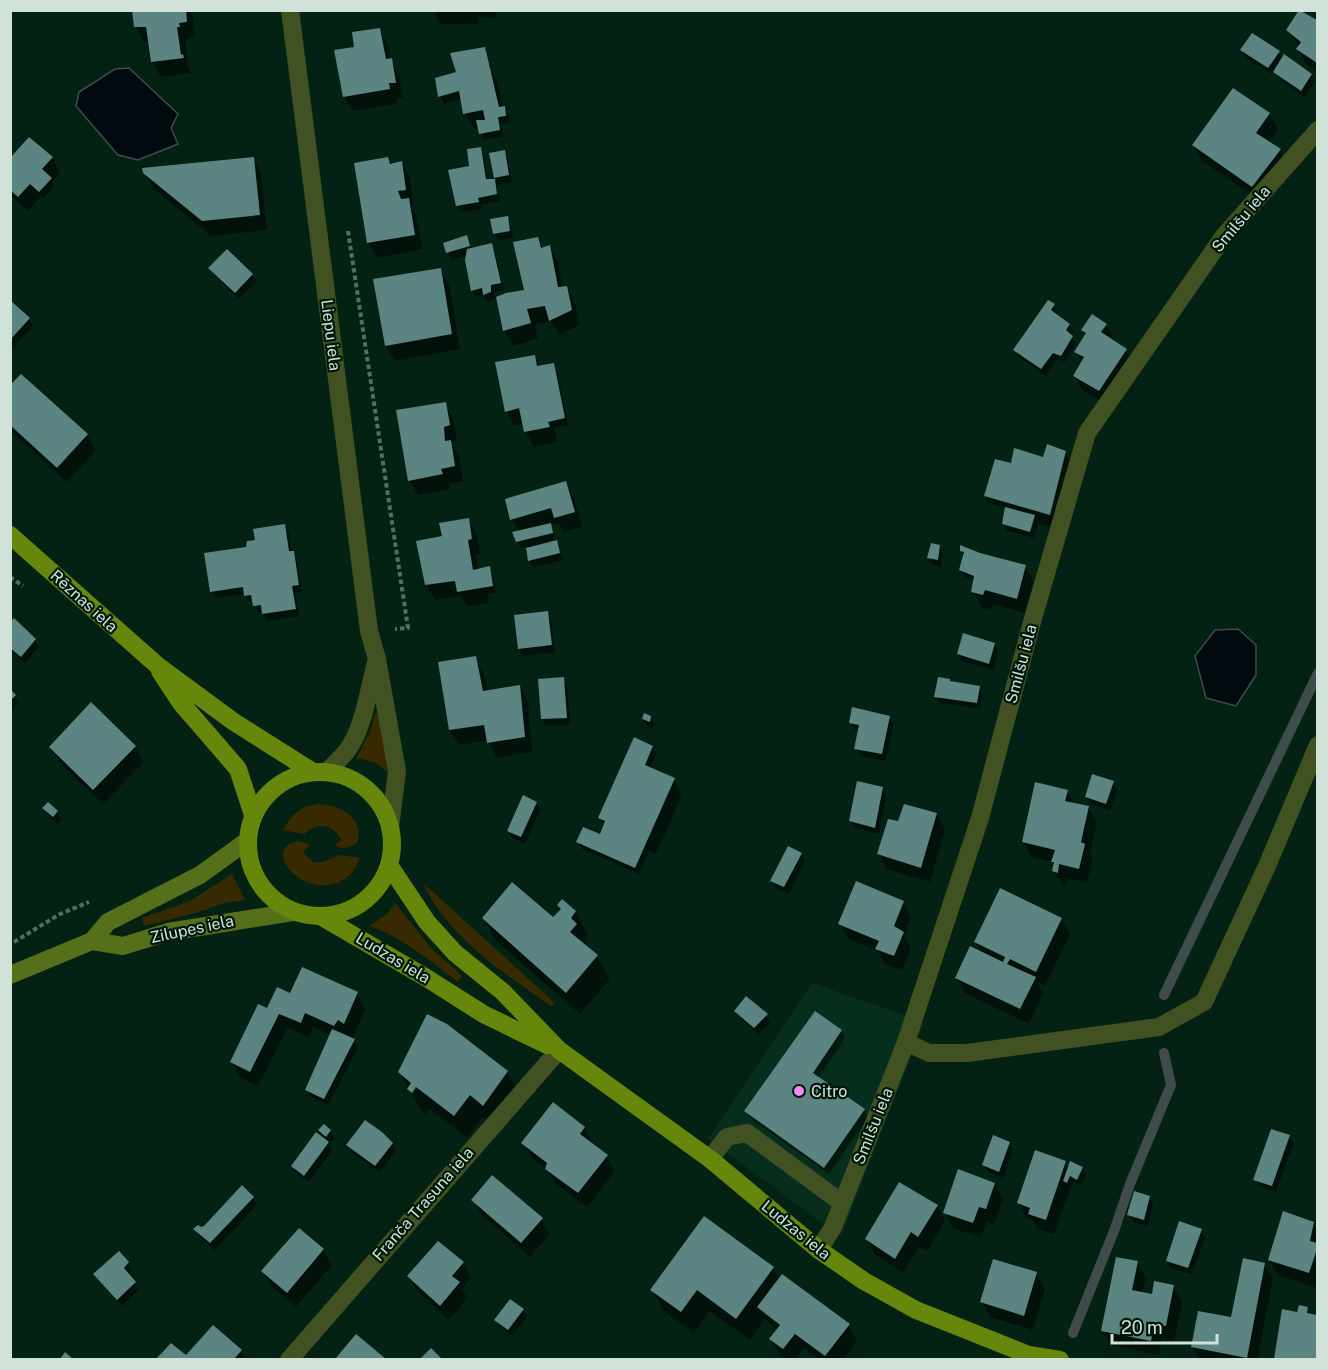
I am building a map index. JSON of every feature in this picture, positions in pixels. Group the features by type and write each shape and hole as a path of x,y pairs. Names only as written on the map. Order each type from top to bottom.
{"main road":[{"name":"Rēznas iela","path":"10,535 158,666 234,722 320,772"},
{"name":"Rēznas iela","path":"158,666 181,704 238,769 253,815"},
{"path":"320,772 352,780 369,792 382,808 390,828 392,846 389,865 382,881 371,896 357,907 340,914 322,917 293,912 274,900 259,884 250,863 247,841 253,815 263,799 277,786 294,777 320,772"},
{"name":"Zilupes iela","path":"10,975 92,940 108,922 200,875 247,841"},
{"name":"Ludzas iela","path":"389,865 427,922 455,952 503,992 559,1050 710,1160 819,1250 864,1281 916,1310 1029,1354 1060,1359"},
{"name":"Zilupes iela","path":"92,940 123,946 168,932 293,912"},
{"name":"Ludzas iela","path":"322,917 485,1015 559,1050"}],"street":[{"name":"Liepu iela","path":"290,10 369,632 377,659 397,771 390,828"},
{"name":"Smilšu iela","path":"819,1250 833,1227 906,1042 980,818 1032,622 1086,433 1224,236 1317,130"},
{"path":"320,772 347,751 358,731 377,659"},
{"path":"906,1042 929,1053 967,1053 1159,1027 1204,1002 1267,866 1317,745"},
{"name":"Franča Trasuna iela","path":"289,1359 559,1050"},
{"path":"710,1160 727,1137 747,1133 842,1203"}],"path":[{"path":"346,220 408,628 369,632"},
{"path":"10,944 60,914 92,900"}],"shaded area":[{"path":"129,68 178,114 171,128 178,144 138,160 118,155 76,106 79,92 115,69"},
{"path":"1238,629 1256,645 1256,675 1236,706 1206,698 1195,656 1215,630"},
{"path":"376,711 381,726 388,773 374,762 356,759 370,732"},
{"path":"317,804 334,806 354,819 358,834 357,843 346,848 338,847 335,845 341,840 338,834 324,826 314,827 304,834 283,830 297,812"},
{"path":"298,841 309,844 308,848 303,850 306,856 314,862 323,862 339,855 360,858 351,874 336,883 321,885 306,881 294,874 286,864 283,855 286,846"},
{"path":"232,874 245,900 224,903 144,926 142,918 190,901"},
{"path":"423,883 555,1003 552,1006 548,1004 477,951 446,920"},
{"path":"395,903 431,948 462,976 458,982 405,943 370,926 387,914"},
{"path":"812,983 924,1022 841,1237 708,1139"}],"building":[{"path":"132,10 186,10 187,22 179,23 180,27 177,27 181,55 183,54 184,58 151,62 146,27 134,27"},
{"path":"1299,10 1317,20 1317,63 1296,49 1301,42 1286,30"},
{"path":"380,28 386,59 392,58 396,83 389,83 390,89 343,97 334,50 354,47 352,32"},
{"path":"1252,33 1280,51 1268,68 1240,50"},
{"path":"485,47 499,107 505,106 506,116 498,117 500,130 479,134 476,120 485,120 483,110 463,114 459,91 438,97 435,78 456,72 450,53"},
{"path":"1284,54 1312,74 1301,91 1273,72"},
{"path":"1233,88 1270,113 1256,133 1281,149 1252,187 1192,145"},
{"path":"29,137 53,157 42,169 52,178 39,192 30,184 18,197 10,190 10,158"},
{"path":"481,147 486,179 495,179 497,194 478,198 479,202 456,206 448,170 469,166 467,149"},
{"path":"505,150 509,175 494,178 489,153"},
{"path":"254,157 260,215 202,221 143,173 142,168"},
{"path":"388,157 390,164 402,161 406,190 398,191 401,199 409,198 415,235 367,243 354,163"},
{"path":"508,216 510,231 493,234 490,219"},
{"path":"467,235 470,246 446,253 443,243"},
{"path":"538,237 541,248 550,245 558,287 567,286 572,310 549,321 545,306 527,309 531,323 503,331 496,297 524,290 513,242"},
{"path":"492,243 501,283 491,285 491,292 483,295 482,288 471,291 465,260 467,249"},
{"path":"227,249 253,274 235,293 208,268"},
{"path":"441,268 452,334 385,346 373,279"},
{"path":"10,300 30,318 10,340"},
{"path":"1048,300 1055,304 1051,310 1070,324 1066,330 1073,336 1061,356 1053,353 1041,369 1013,350"},
{"path":"1092,314 1107,324 1101,332 1127,349 1099,391 1073,376 1084,357 1074,352 1086,333 1081,330"},
{"path":"535,355 537,366 554,363 565,418 548,422 550,427 524,432 519,408 505,412 495,362"},
{"path":"21,374 88,434 57,468 10,425 10,385"},
{"path":"446,402 450,425 444,427 445,441 451,440 455,466 441,469 443,474 408,481 396,410"},
{"path":"1047,444 1066,451 1050,515 984,496 995,459 1011,463 1014,448 1043,457"},
{"path":"566,481 575,512 554,518 551,508 510,520 505,499"},
{"path":"1005,507 1035,515 1030,532 1002,524"},
{"path":"469,518 472,539 468,540 473,570 490,566 493,586 457,592 455,581 425,585 416,541 442,536 439,523"},
{"path":"551,523 553,533 516,542 512,532"},
{"path":"285,524 289,551 294,551 299,585 292,586 296,609 262,614 261,605 253,606 251,595 244,596 243,587 210,592 204,553 246,547 247,541 255,540 253,529"},
{"path":"557,540 560,553 528,561 526,548"},
{"path":"931,543 940,545 938,560 927,558"},
{"path":"960,545 980,553 1026,565 1017,599 985,590 983,595 971,592 974,576 959,570 964,552 960,551"},
{"path":"548,611 552,645 518,649 514,615"},
{"path":"14,618 36,639 21,657 10,648 10,622"},
{"path":"963,633 995,643 989,664 957,654"},
{"path":"476,656 483,691 520,685 525,737 487,743 484,725 449,730 438,662"},
{"path":"564,677 567,718 541,719 538,679"},
{"path":"938,677 980,686 977,703 934,697"},
{"path":"10,689 16,695 10,701"},
{"path":"91,702 136,746 93,790 49,747"},
{"path":"852,707 890,716 882,754 854,749 859,725 849,723"},
{"path":"644,713 651,716 650,722 642,719"},
{"path":"634,737 653,746 645,765 675,778 635,868 576,842 583,827 600,834 605,821 598,818"},
{"path":"1092,774 1114,781 1106,804 1085,797"},
{"path":"857,781 883,787 875,828 849,821"},
{"path":"1035,782 1068,790 1065,801 1089,806 1081,842 1085,844 1079,869 1059,864 1058,873 1052,871 1054,862 1051,862 1055,850 1022,842"},
{"path":"523,795 537,802 521,837 507,831"},
{"path":"48,802 58,811 53,817 42,808"},
{"path":"904,804 937,813 921,868 877,854 888,819 898,821"},
{"path":"788,846 802,853 784,887 770,881"},
{"path":"856,881 904,901 894,926 904,932 894,956 875,949 879,941 838,924"},
{"path":"512,882 553,917 561,909 557,905 562,899 576,911 571,918 577,924 570,932 598,955 566,993 482,918"},
{"path":"1000,888 1062,918 1036,972 1010,959 1007,964 1036,977 1020,1009 955,978 970,946 1003,962 1005,957 974,942"},
{"path":"302,967 358,992 344,1024 338,1020 334,1026 305,1013 301,1023 279,1014 250,1072 230,1062 258,1004 267,1008 277,987 290,993"},
{"path":"746,996 768,1014 754,1028 734,1011"},
{"name":"Citro","path":"815,1011 842,1030 813,1073 865,1109 824,1168 744,1111"},
{"path":"427,1014 447,1024 508,1071 483,1106 470,1095 454,1116 416,1087 412,1093 407,1089 411,1083 398,1072"},
{"path":"332,1029 355,1039 324,1099 305,1090"},
{"path":"553,1102 585,1127 580,1134 608,1155 578,1193 545,1169 547,1163 521,1143"},
{"path":"365,1120 393,1143 375,1166 346,1145"},
{"path":"324,1124 331,1130 326,1137 318,1130"},
{"path":"1271,1129 1290,1135 1272,1186 1253,1180"},
{"path":"316,1132 329,1142 304,1176 291,1166"},
{"path":"993,1135 1010,1142 999,1172 982,1165"},
{"path":"1035,1150 1066,1161 1046,1220 1028,1214 1030,1208 1017,1203"},
{"path":"1070,1161 1083,1167 1077,1180 1070,1176 1067,1183 1063,1181"},
{"path":"958,1169 995,1183 986,1209 979,1207 973,1223 943,1213"},
{"path":"492,1175 543,1218 521,1243 471,1200"},
{"path":"899,1182 938,1205 918,1237 911,1232 895,1259 865,1239"},
{"path":"242,1185 254,1197 210,1243 193,1229 198,1225 204,1226"},
{"path":"1134,1191 1150,1196 1144,1220 1127,1215"},
{"path":"1283,1211 1314,1222 1310,1241 1317,1243 1317,1249 1309,1273 1268,1260"},
{"path":"704,1216 774,1267 736,1319 697,1290 681,1312 650,1290"},
{"path":"1179,1221 1202,1229 1188,1268 1166,1261"},
{"path":"299,1228 324,1249 287,1293 261,1271"},
{"path":"438,1241 464,1262 452,1276 460,1282 440,1306 407,1276"},
{"path":"119,1251 129,1262 124,1268 136,1282 117,1300 93,1274"},
{"path":"1116,1257 1138,1261 1132,1290 1152,1294 1154,1281 1174,1285 1166,1326 1154,1324 1151,1341 1101,1331"},
{"path":"1243,1258 1265,1263 1247,1358 1191,1347 1198,1311 1231,1317"},
{"path":"993,1259 1037,1272 1024,1316 980,1302"},
{"path":"782,1274 850,1324 825,1356 795,1334 783,1349 769,1339 780,1325 757,1307"},
{"path":"510,1299 524,1309 508,1330 494,1320"},
{"path":"1299,1305 1308,1307 1307,1313 1317,1315 1317,1359 1274,1359 1282,1309 1297,1312"},
{"path":"213,1325 242,1350 234,1359 156,1359 171,1343 186,1355"},
{"path":"356,1334 386,1359 335,1359"},
{"path":"431,1348 442,1359 420,1359"},
{"path":"65,1352 73,1359 60,1359"}],"waterway":[{"path":"1164,995 1318,673"},
{"path":"1073,1333 1171,1085 1164,1053"}],"place":[{"name":"Citro","path":"799,1091"}]}
